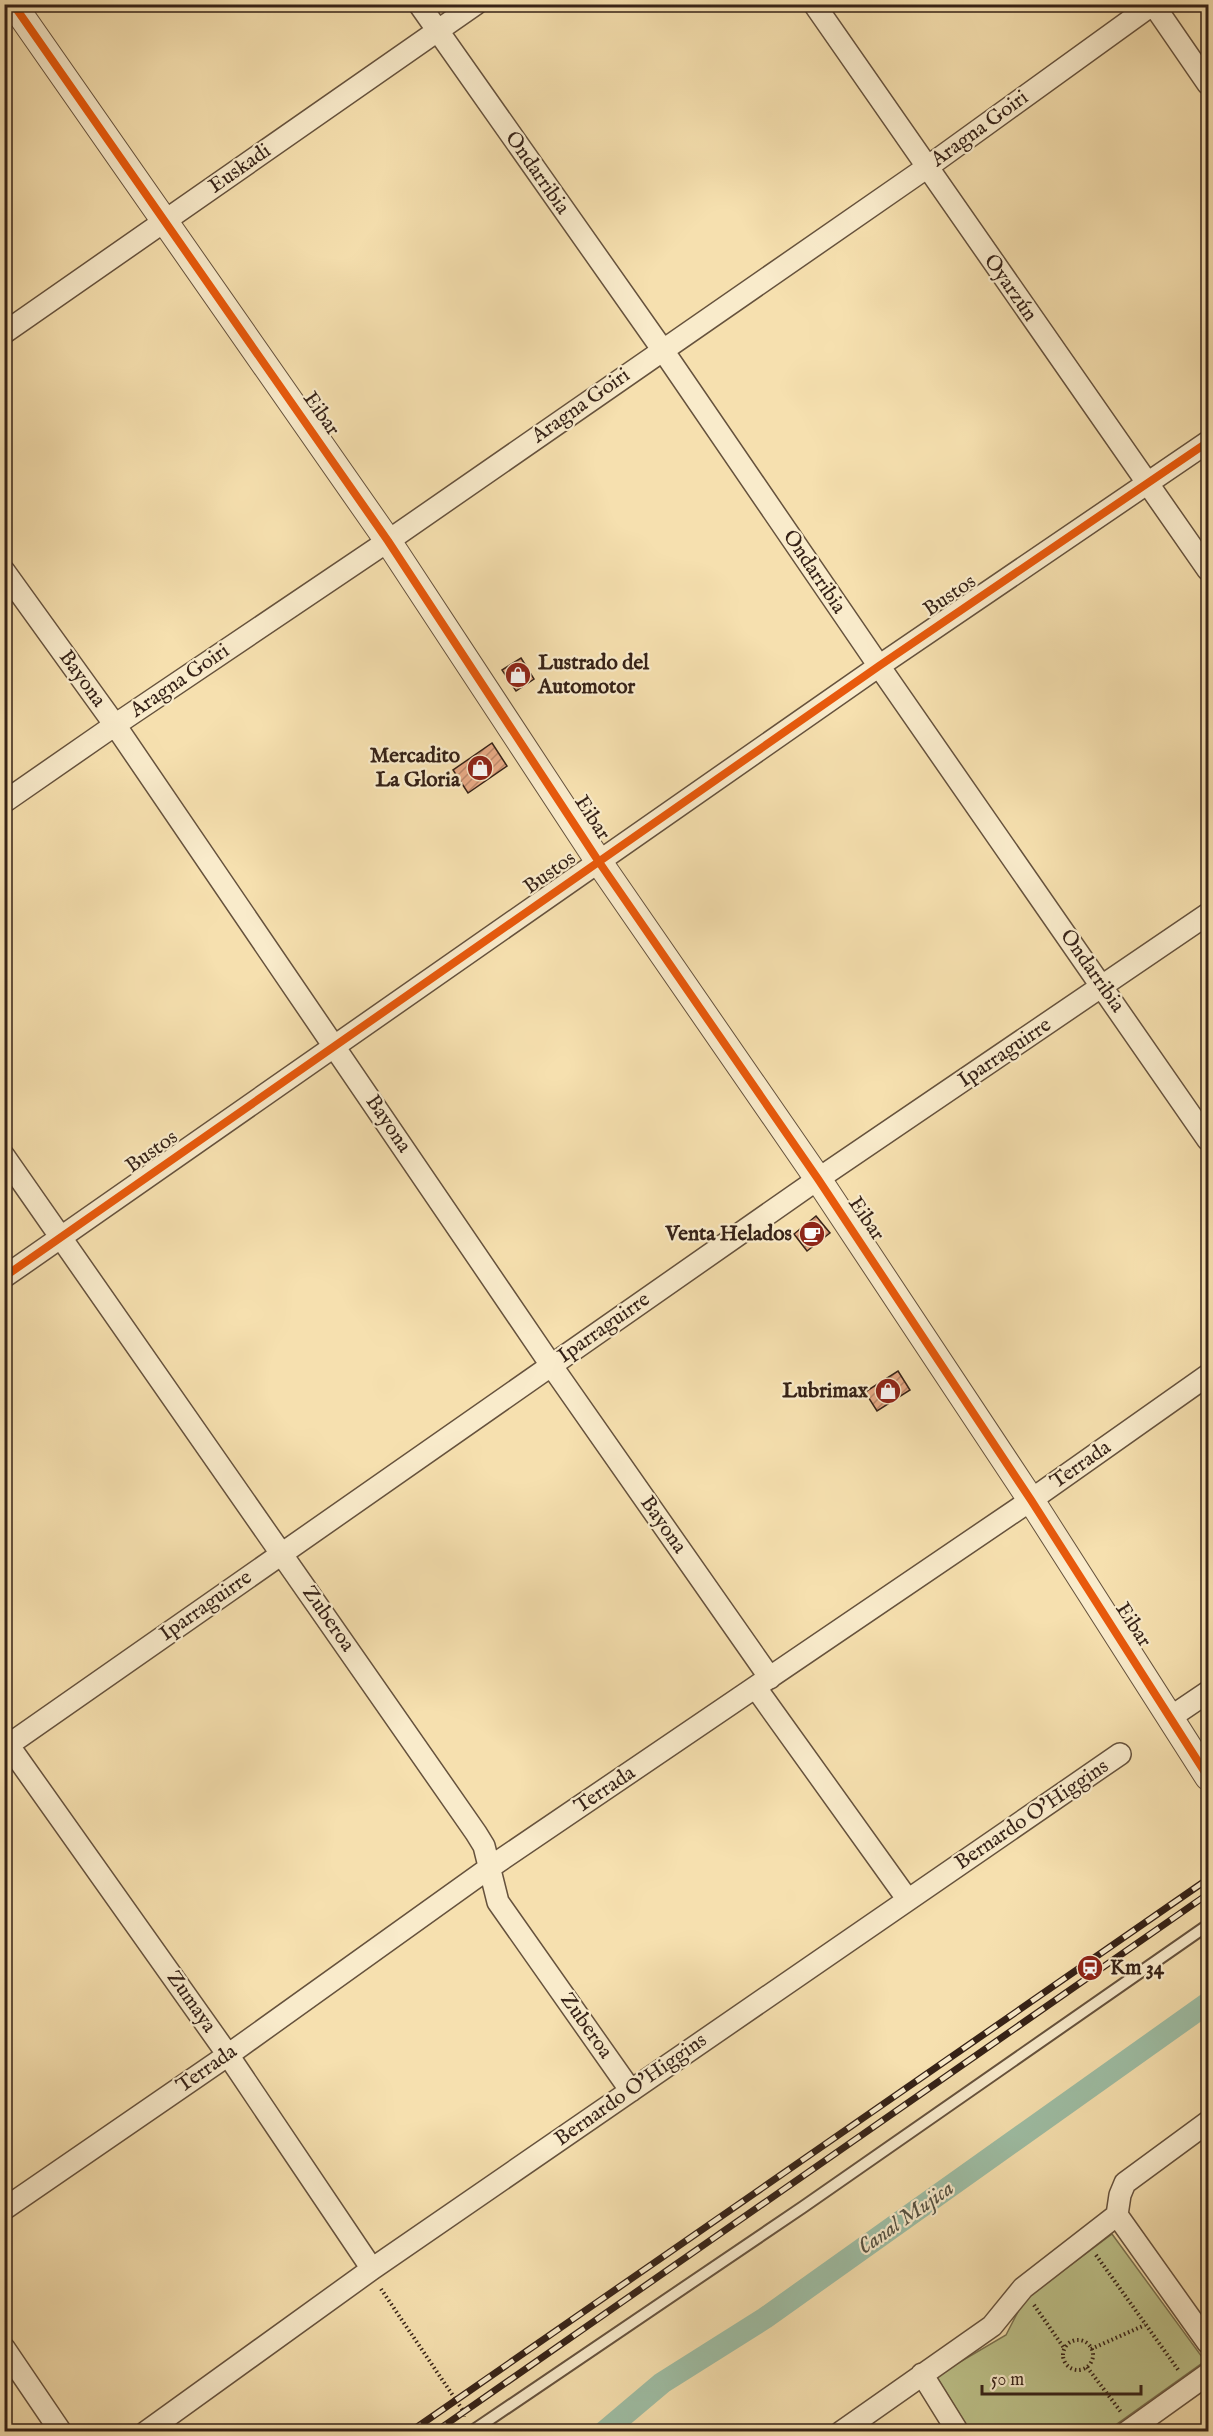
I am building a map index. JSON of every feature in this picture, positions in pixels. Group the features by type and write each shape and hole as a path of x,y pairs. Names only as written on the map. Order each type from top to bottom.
{"street":[{"name":"Eibar","path":"13,4 388,541 599,862 818,1179 1031,1500 1209,1777"},
{"name":"Ondarribia","path":"419,4 662,349 879,666 1209,1140"},
{"name":"Euskadi","path":"4,333 476,4"},
{"name":"Oyarzún","path":"814,4 926,168 1209,570"},
{"name":"Aragna Goiri","path":"4,802 115,724 388,541 926,168 1153,5"},
{"path":"1153,5 1209,84"},
{"name":"Bustos","path":"4,1277 879,666 1209,442"},
{"name":"Bayona","path":"4,571 115,724 334,1045 551,1365 908,1900"},
{"name":"Iparraguirre","path":"6,1744 818,1179 1209,914"},
{"name":"Zuberoa","path":"4,1156 476,1833 484,1846 498,1902 631,2091"},
{"name":"Terrada","path":"4,2209 228,2055 489,1868 1031,1500 1209,1375"},
{"path":"1171,1718 1209,1692"},
{"name":"Zumaya","path":"6,1744 228,2055 372,2269"},
{"name":"Bernardo O'Higgins","path":"146,2432 372,2269 1120,1754"},
{"path":"841,2432 992,2326 1023,2288 1117,2215 1120,2195 1125,2183 1209,2122"},
{"path":"1117,2215 1209,2343"},
{"path":"4,2348 61,2432"},
{"path":"922,2374 958,2432"},
{"path":"1130,2429 1209,2374"}],"lane":[{"path":"471,2432 803,2207 1209,1925"}],"path":[{"path":"1085,2241 1191,2386"},
{"path":"372,2269 382,2291 464,2412 464,2422"},
{"path":"1023,2288 1064,2349"},
{"path":"1091,2349 1145,2325"},
{"path":"1080,2340 1089,2344 1091,2349 1092,2359 1087,2367 1077,2370 1068,2366 1063,2358 1064,2349 1071,2342 1080,2340"},
{"path":"1087,2367 1130,2429"}],"green space":[{"path":"1112,2234 1205,2361 1107,2431 970,2431 936,2376 1006,2335 1024,2300"}],"building":[{"name":"Lustrado del Automotor","path":"521,658 534,679 516,691 502,670"},
{"name":"Mercadito La Gloria","path":"492,743 507,766 468,793 453,770"},
{"name":"Venta Helados","path":"816,1216 830,1233 807,1251 794,1234"},
{"name":"Lubrimax","path":"898,1371 910,1390 877,1411 865,1392"}],"waterway":[{"name":"Canal Mujica","path":"604,2432 662,2383 765,2318 1208,2003"}],"railway":[{"path":"410,2432 1208,1879"},
{"path":"435,2432 1208,1894"}],"cycle path":[{"path":"13,4 388,541 599,862 818,1179 1031,1500 1208,1777"},
{"path":"4,1277 879,666 1208,442"}],"place":[{"name":"Lustrado del Automotor","path":"518,675"},
{"name":"Mercadito La Gloria","path":"480,768"},
{"name":"Venta Helados","path":"812,1234"},
{"name":"Lubrimax","path":"888,1391"},
{"name":"Km 34","path":"1090,1968"}]}
